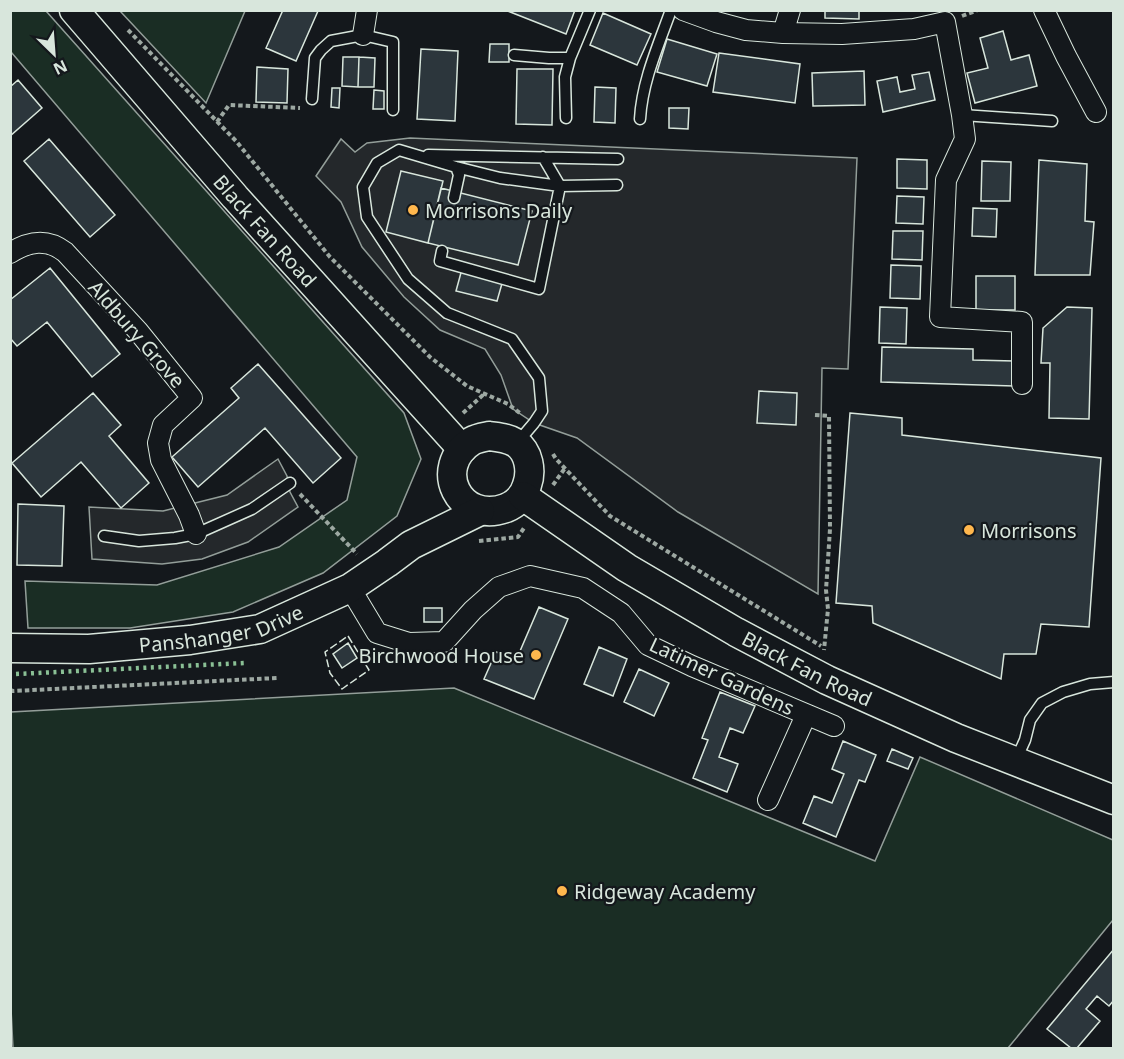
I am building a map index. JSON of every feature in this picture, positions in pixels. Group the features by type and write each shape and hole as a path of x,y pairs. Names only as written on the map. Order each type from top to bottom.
{"main road":[{"name":"Black Fan Road","path":"74,10 235,197 462,449"},
{"path":"489,436 503,438 517,444 526,454 530,468 523,496 511,506 495,512 480,511 464,503 456,492 452,476 453,462 462,449 474,440 489,436"},
{"name":"Panshanger Drive","path":"411,545 435,512 452,476"},
{"name":"Black Fan Road","path":"523,496 627,568 736,633 819,660 912,719 1113,800"},
{"name":"Panshanger Drive","path":"10,648 89,649 190,640 260,629 350,588 411,545 480,511"}],"street":[{"path":"363,35 367,10"},
{"path":"683,10 746,30 783,33 842,34 914,29 945,22 965,139 946,180 940,317 1022,322 1022,384"},
{"path":"783,33 790,10"},
{"path":"1044,10 1096,112"},
{"name":"Aldbury Grove","path":"10,253 21,246 34,243 56,245 65,252 138,331 192,398 163,425 158,443 161,460 196,534"},
{"name":"Latimer Gardens","path":"350,588 377,633 409,643 444,642 473,610 499,587 530,576 583,588 621,613 648,645 834,726"},
{"name":"Latimer Gardens","path":"768,800 807,715"}],"lane":[{"path":"566,118 565,77 570,58 590,10"},
{"path":"640,120 648,74 671,10"},
{"path":"308,104 315,58 321,50 331,41 363,35 393,42 393,110"},
{"path":"514,55 570,58"},
{"path":"962,114 1052,121"},
{"path":"517,444 542,411 539,378 512,339 447,312 408,279 367,217 363,186 377,163 399,150 500,178 560,186 617,185"},
{"path":"413,154 618,159"},
{"path":"442,251 440,261 539,289 560,186 543,157"},
{"path":"454,198 459,175 456,167"},
{"path":"104,536 139,541 196,534 252,508 290,483"},
{"path":"1015,762 1025,740 1030,720 1042,703 1063,692 1090,684 1113,682"}],"path":[{"path":"124,26 236,141 330,257 430,357 467,386 508,404"},
{"path":"217,122 229,105 308,104"},
{"path":"556,459 610,516 819,660 828,609 826,590 830,529 829,416 815,416"},
{"path":"290,483 374,572"},
{"path":"10,690 277,678"}],"green space":[{"path":"10,11 46,11 404,413 421,459 397,516 323,573 233,612 130,628 28,628 25,581 157,585 279,547 347,500 357,457 11,52"},
{"path":"120,11 245,11 206,103"},
{"name":"Ridgeway Academy","path":"454,688 875,861 920,757 1113,840 1113,920 1008,1048 13,1048 10,989 11,712"}],"shaded area":[{"path":"410,138 857,158 848,369 822,368 818,594 678,512 577,438 534,423 513,409 501,375 485,349 440,330 404,297 362,247 341,202 316,176 341,139 355,152 367,143"},
{"path":"278,459 298,507 248,542 202,559 162,564 92,559 89,507 163,511 227,495"}],"building":[{"path":"283,10 318,11 296,61 266,48"},
{"path":"505,10 575,10 566,34"},
{"path":"825,10 859,10 859,19 825,18"},
{"path":"603,13 651,34 637,65 590,45"},
{"path":"1003,31 1011,60 1029,55 1037,86 975,103 967,73 988,68 980,38"},
{"path":"667,39 717,54 707,86 657,72"},
{"path":"490,44 509,44 509,62 489,62"},
{"path":"421,49 458,51 455,121 417,119"},
{"path":"719,53 800,64 795,103 713,92"},
{"path":"343,57 359,57 358,87 342,86"},
{"path":"359,57 375,58 374,87 358,87"},
{"path":"257,67 288,69 287,103 256,102"},
{"path":"517,69 553,69 552,125 516,124"},
{"path":"864,71 865,105 813,106 812,73"},
{"path":"929,72 935,100 883,112 877,81 897,77 900,92 915,89 912,75"},
{"path":"18,80 42,108 10,136 10,87"},
{"path":"595,87 616,88 615,123 594,122"},
{"path":"332,88 340,88 339,108 331,107"},
{"path":"374,90 384,91 384,109 373,109"},
{"path":"669,108 689,108 688,129 669,128"},
{"path":"49,139 115,215 90,237 24,161"},
{"path":"897,159 927,160 927,189 897,188"},
{"path":"1039,160 1087,164 1085,221 1094,222 1090,275 1035,275"},
{"path":"982,161 1011,162 1010,201 981,201"},
{"name":"Morrisons Daily","path":"401,171 443,181 428,243 386,232"},
{"path":"441,188 532,211 518,265 428,243"},
{"path":"897,196 924,197 923,224 896,223"},
{"path":"973,208 997,209 996,237 972,236"},
{"path":"893,231 923,231 922,260 892,259"},
{"path":"891,265 921,266 920,299 890,298"},
{"path":"50,268 120,354 92,377 47,322 17,346 10,338 10,300"},
{"path":"462,269 503,280 497,301 456,291"},
{"path":"976,276 1015,276 1015,310 976,310"},
{"path":"880,307 907,308 906,344 879,343"},
{"path":"1067,307 1092,308 1089,419 1049,418 1050,363 1041,363 1043,328"},
{"path":"882,347 973,349 973,360 1014,361 1014,386 881,382"},
{"path":"258,364 341,458 313,483 265,428 198,487 172,457 239,398 231,388"},
{"path":"759,391 797,393 796,425 757,423"},
{"path":"93,393 121,425 109,436 149,483 121,508 81,462 41,497 12,463"},
{"name":"Morrisons","path":"850,413 902,418 902,435 1101,458 1089,627 1041,624 1036,654 1004,654 1001,679 873,623 872,606 836,603"},
{"path":"18,504 64,506 62,566 17,565"},
{"name":"Birchwood House","path":"539,607 568,619 534,699 484,679 496,652 517,658"},
{"path":"424,608 442,608 442,622 424,622"},
{"path":"348,643 357,658 342,668 333,654"},
{"path":"599,647 627,659 613,696 584,684"},
{"path":"639,669 669,683 654,716 624,702"},
{"path":"720,692 755,706 743,733 730,728 719,757 738,764 727,792 693,778 708,740 702,738"},
{"path":"843,741 876,755 865,782 859,780 836,837 803,823 814,796 832,803 844,774 832,769"},
{"path":"892,749 913,758 908,769 887,761"},
{"path":"1114,949 1114,1000 1109,1006 1097,996 1086,1009 1100,1021 1077,1048 1071,1048 1047,1029"}],"hedge":[{"path":"16,674 244,663"}],"fence":[{"path":"348,636 369,670 342,689 330,673 325,652 348,636"}],"place":[{"name":"Morrisons Daily","path":"413,210"},
{"name":"Morrisons","path":"969,530"},
{"name":"Birchwood House","path":"536,655"},
{"name":"Ridgeway Academy","path":"562,891"}]}
